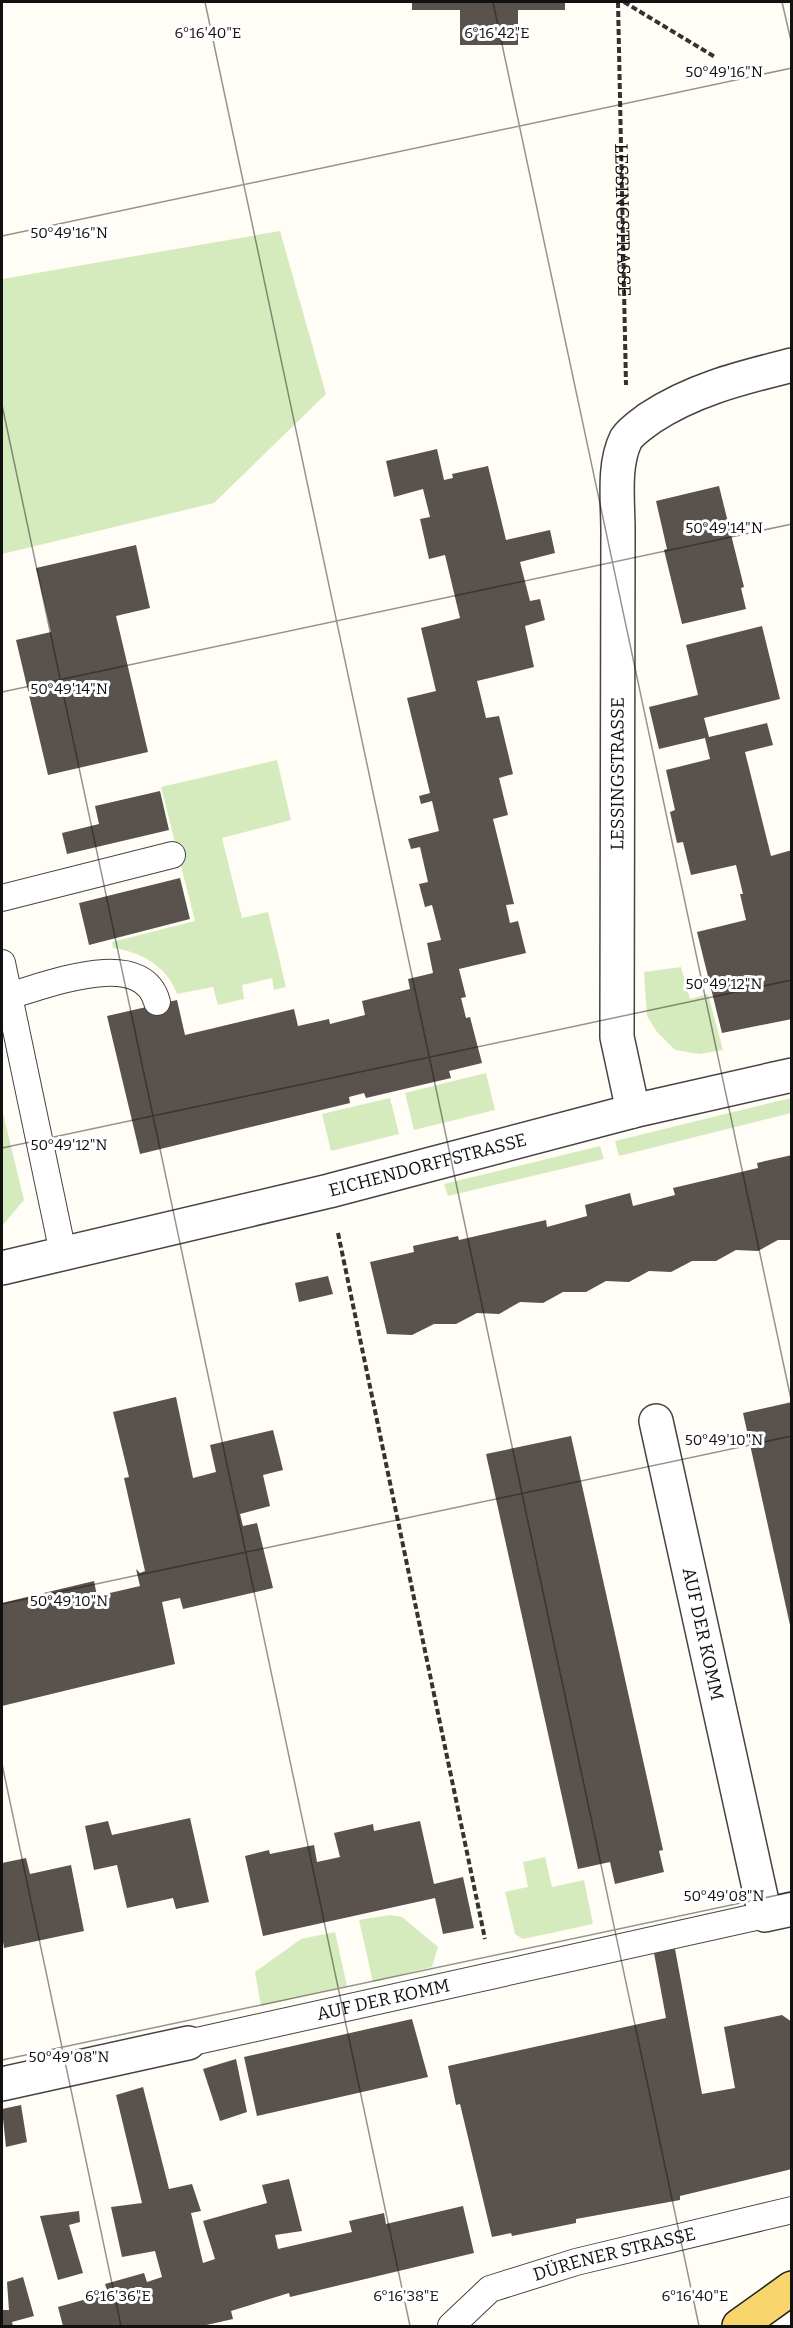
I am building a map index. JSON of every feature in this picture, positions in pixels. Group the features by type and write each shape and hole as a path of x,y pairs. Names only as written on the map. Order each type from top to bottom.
{"main road":[{"path":"739,2326 792,2288"}],"street":[{"path":"627,437 667,407 696,392 792,365"},
{"name":"LESSINGSTRASSE","path":"627,437 621,455 618,519 617,1037 633,1111"},
{"name":"EICHENDORFFSTRASSE","path":"2,1268 328,1191 633,1111 792,1075"},
{"name":"AUF DER KOMM","path":"656,1421 778,1912"},
{"name":"AUF DER KOMM","path":"2,2084 188,2043"}],"lane":[{"path":"2,898 172,855"},
{"path":"2,963 63,1253"},
{"path":"8,996 86,975 116,972 141,977 155,993 157,1002"},
{"name":"AUF DER KOMM","path":"188,2043 778,1912"},
{"name":"DÜRENER STRASSE","path":"452,2326 490,2289 576,2262 792,2210"}],"path":[{"name":"LESSINGSTRASSE","path":"618,2 627,437"},
{"path":"624,2 715,57"},
{"path":"341,1245 493,1975"}],"green space":[{"path":"280,231 326,394 214,503 2,554 2,279"},
{"path":"277,760 291,820 222,838 242,918 268,912 286,987 274,990 272,978 242,985 244,999 218,1005 213,987 177,994 173,984 160,968 143,957 113,948 112,942 195,921 161,787"},
{"path":"681,967 690,999 708,994 723,1050 699,1054 675,1050 657,1032 647,1016 644,972"},
{"path":"486,1073 495,1110 414,1130 405,1093"},
{"path":"390,1098 399,1134 331,1151 322,1114"},
{"path":"791,1098 791,1113 619,1156 615,1141"},
{"path":"2,1109 24,1200 2,1226"},
{"path":"600,1146 604,1159 448,1196 444,1184"},
{"path":"545,1857 552,1887 584,1880 593,1924 523,1939 515,1934 505,1892 528,1887 523,1862"},
{"path":"390,1915 402,1917 438,1947 432,1967 373,1982 359,1920"},
{"path":"335,1932 347,1986 261,2006 255,1972 301,1939"}],"building":[{"path":"412,2 565,2 565,10 518,10 518,45 460,45 460,10 412,10"},
{"path":"437,449 444,480 453,478 452,474 488,466 506,540 550,530 555,553 520,562 530,601 540,599 545,620 525,626 534,667 477,681 486,718 499,716 513,774 499,778 508,815 493,819 514,904 506,905 510,923 518,921 526,953 459,969 466,997 461,998 466,1018 470,1017 482,1063 449,1071 451,1078 366,1098 364,1093 349,1097 350,1103 140,1154 107,1016 177,1000 185,1035 294,1009 298,1026 329,1019 330,1024 365,1015 362,1001 410,989 408,979 433,973 427,943 441,940 432,905 425,907 419,884 428,882 420,847 411,849 408,839 439,831 432,801 421,804 419,796 430,793 407,698 436,691 421,628 460,618 445,555 429,559 420,519 430,517 423,489 394,497 386,461"},
{"path":"719,486 744,587 741,588 746,609 682,624 664,550 667,549 656,501"},
{"path":"136,545 150,608 116,616 148,752 48,775 16,640 51,632 36,568"},
{"path":"762,626 780,699 704,718 709,737 767,723 773,745 745,752 771,856 792,850 792,1019 722,1033 697,932 746,920 740,894 743,894 736,865 691,875 683,842 677,843 670,812 675,810 666,770 710,759 705,738 659,749 649,707 698,695 686,645"},
{"path":"160,791 169,830 67,854 62,833 99,824 95,806"},
{"path":"180,878 190,919 89,945 79,903"},
{"path":"792,1155 792,1240 778,1240 758,1251 736,1250 716,1261 692,1261 671,1272 649,1271 629,1282 606,1281 586,1292 563,1292 543,1303 520,1302 499,1314 477,1313 456,1324 434,1324 412,1335 387,1334 370,1262 414,1252 413,1246 458,1236 459,1240 546,1220 547,1227 587,1216 585,1205 630,1193 633,1206 675,1195 673,1188 758,1168 757,1163"},
{"path":"328,1276 333,1294 299,1302 295,1283"},
{"path":"176,1397 193,1478 216,1472 210,1445 273,1430 283,1470 263,1475 270,1506 240,1514 243,1526 257,1523 273,1588 183,1609 180,1598 162,1602 175,1664 2,1706 2,1603 94,1581 97,1596 140,1586 136,1569 140,1573 145,1571 124,1478 129,1477 113,1412"},
{"path":"792,1402 792,1625 790,1625 743,1413"},
{"path":"571,1436 663,1850 659,1851 664,1872 615,1884 610,1862 578,1869 486,1454"},
{"path":"190,1818 209,1902 176,1909 173,1898 127,1908 117,1865 94,1870 85,1826 108,1821 112,1835"},
{"path":"420,1821 434,1884 463,1877 474,1928 443,1934 435,1898 263,1936 245,1856 269,1850 270,1854 314,1845 317,1862 340,1857 334,1833 373,1824 374,1831"},
{"path":"26,1858 30,1874 71,1865 84,1931 4,1948 2,1863"},
{"path":"675,1949 702,2094 735,2088 724,2027 782,2015 792,2022 792,2169 680,2196 680,2200 576,2219 576,2223 512,2236 511,2233 492,2237 460,2104 456,2105 448,2066 666,2018 654,1953"},
{"path":"412,2019 428,2077 257,2116 244,2057"},
{"path":"236,2059 247,2112 220,2121 203,2069"},
{"path":"143,2087 169,2189 192,2184 201,2211 191,2213 203,2263 215,2259 203,2221 267,2203 262,2185 289,2179 302,2231 275,2235 278,2249 352,2232 349,2221 384,2213 386,2224 463,2206 474,2253 290,2297 289,2293 231,2311 233,2319 202,2326 63,2326 58,2307 108,2293 105,2284 144,2273 147,2282 162,2277 155,2251 122,2257 111,2207 142,2203 116,2095"},
{"path":"21,2105 27,2142 6,2147 2,2109"},
{"path":"79,2211 80,2222 69,2225 83,2273 58,2280 40,2216"},
{"path":"23,2277 34,2316 12,2322 13,2326 2,2326 2,2310 9,2310 7,2282"}]}
